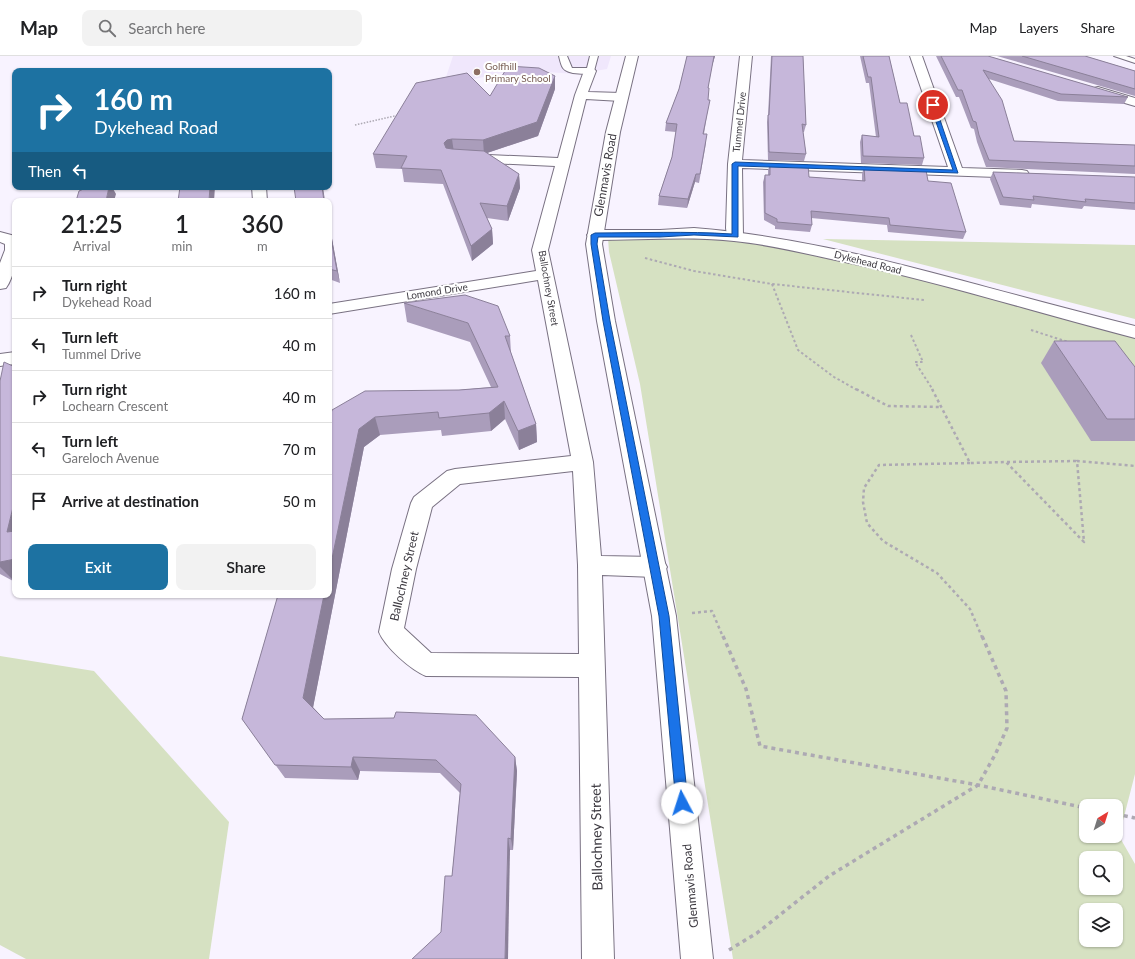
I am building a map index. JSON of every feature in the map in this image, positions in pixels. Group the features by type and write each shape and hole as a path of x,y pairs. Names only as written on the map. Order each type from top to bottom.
{"street":[{"name":"Glenmavis Road","path":"632,56 621,97 606,167 594,244 606,321 664,616 697,959"},
{"name":"Tummel Drive","path":"735,236 735,164 746,56"},
{"path":"916,56 956,172"},
{"name":"Ballochney Street","path":"590,71 581,95 540,250 583,462 590,565 598,959"},
{"path":"1083,87 1135,102"},
{"path":"581,95 621,97"},
{"path":"454,158 564,162"},
{"path":"735,164 1036,175"},
{"name":"Dykehead Road","path":"595,235 660,235 694,233 735,236 813,249 880,264 1135,332"},
{"path":"0,284 12,253"},
{"name":"Lomond Drive","path":"332,309 545,274"},
{"path":"0,360 12,358"},
{"name":"Ballochney Street","path":"583,462 455,477 422,504 404,569 392,632 426,664 592,666"},
{"path":"590,565 655,567"}],"lane":[{"path":"563,56 567,68 570,70 590,71 594,56"},
{"path":"1118,56 1135,61"}],"path":[{"path":"355,125 401,114"},
{"path":"640,256 694,271 772,284 929,301"},
{"path":"772,284 798,350 834,377 888,406 941,407"},
{"path":"1024,328 1068,342"},
{"path":"911,335 923,362 915,362 928,380 970,463"},
{"path":"1006,462 1084,542 1077,461"},
{"path":"727,952 757,933 829,876 978,785 996,753 1007,728 1006,691 970,609 937,574 883,541 867,523 863,502 864,488 879,465 1077,461 1135,466"},
{"path":"664,616 712,611 746,690 760,746 978,785 1079,807"},
{"path":"1123,815 1135,818"}],"shaded area":[{"name":"Golfhill Primary School","path":"453,56 611,56 607,69 577,74 515,70 443,86"}],"green space":[{"path":"608,238 737,238 839,255 1135,332 1135,774 1123,820 1123,799 1079,799 1079,843 1123,843 1135,864 1135,959 733,959 640,384 609,252"},
{"path":"823,239 1135,245 1135,319"},
{"path":"0,656 94,671 229,822 209,959 26,959 0,945"}],"building":[{"path":"687,56 714,56 708,88 708,100 710,100 703,134 707,134 700,174 696,174 688,199 659,196 672,157 677,124 666,123 679,89"},
{"path":"772,56 803,56 806,125 802,124 806,154 769,152 768,115"},
{"path":"863,56 889,56 900,103 907,103 914,136 920,136 924,158 863,156 862,135 879,137 871,77 868,77"},
{"path":"941,56 988,56 1128,97 1061,94 983,70 1002,100 1014,141 1135,145 1135,166 989,160 979,135 976,122 973,121 962,90 958,90"},
{"path":"1022,56 1085,56 1135,71 1135,89"},
{"path":"508,66 539,68 555,76 537,122 483,140 452,139 447,140 444,143 446,148 484,151 519,174 507,206 480,203 492,229 471,246 441,170 401,168 407,156 373,154 416,83 467,73 490,96"},
{"path":"770,164 808,165 809,177 865,181 864,167 926,170 928,181 951,183 966,232 890,225 889,218 811,211 812,225 777,222 777,219 765,213 765,175 770,175"},
{"path":"993,172 1135,177 1135,203 1085,199 1086,202 1033,196 1034,200 1003,197"},
{"path":"108,190 107,198 77,198 79,191"},
{"path":"180,190 210,190 209,198 178,198"},
{"path":"294,190 322,190 324,198 296,198"},
{"path":"332,244 337,271 332,270"},
{"path":"465,295 498,306 510,336 505,336 536,424 518,431 504,401 489,413 439,418 438,412 375,417 359,429 332,559 332,410 365,391 459,390 498,387 468,323 404,303"},
{"path":"1054,341 1115,341 1135,367 1135,419 1107,419"},
{"path":"4,362 12,366 12,511 7,532 12,531 12,560 0,562 0,381"},
{"path":"277,598 323,598 303,698 324,719 394,718 396,712 476,715 515,757 511,839 508,838 505,959 412,959 441,932 445,876 452,876 461,784 436,760 353,757 351,767 275,765 242,719"}],"place":[{"name":"Golfhill Primary School","path":"477,72"}],"route":[{"path":"682,803 664,616 606,321 594,244 595,235 660,235 694,233 735,236 735,164 956,172 933,105"}]}
